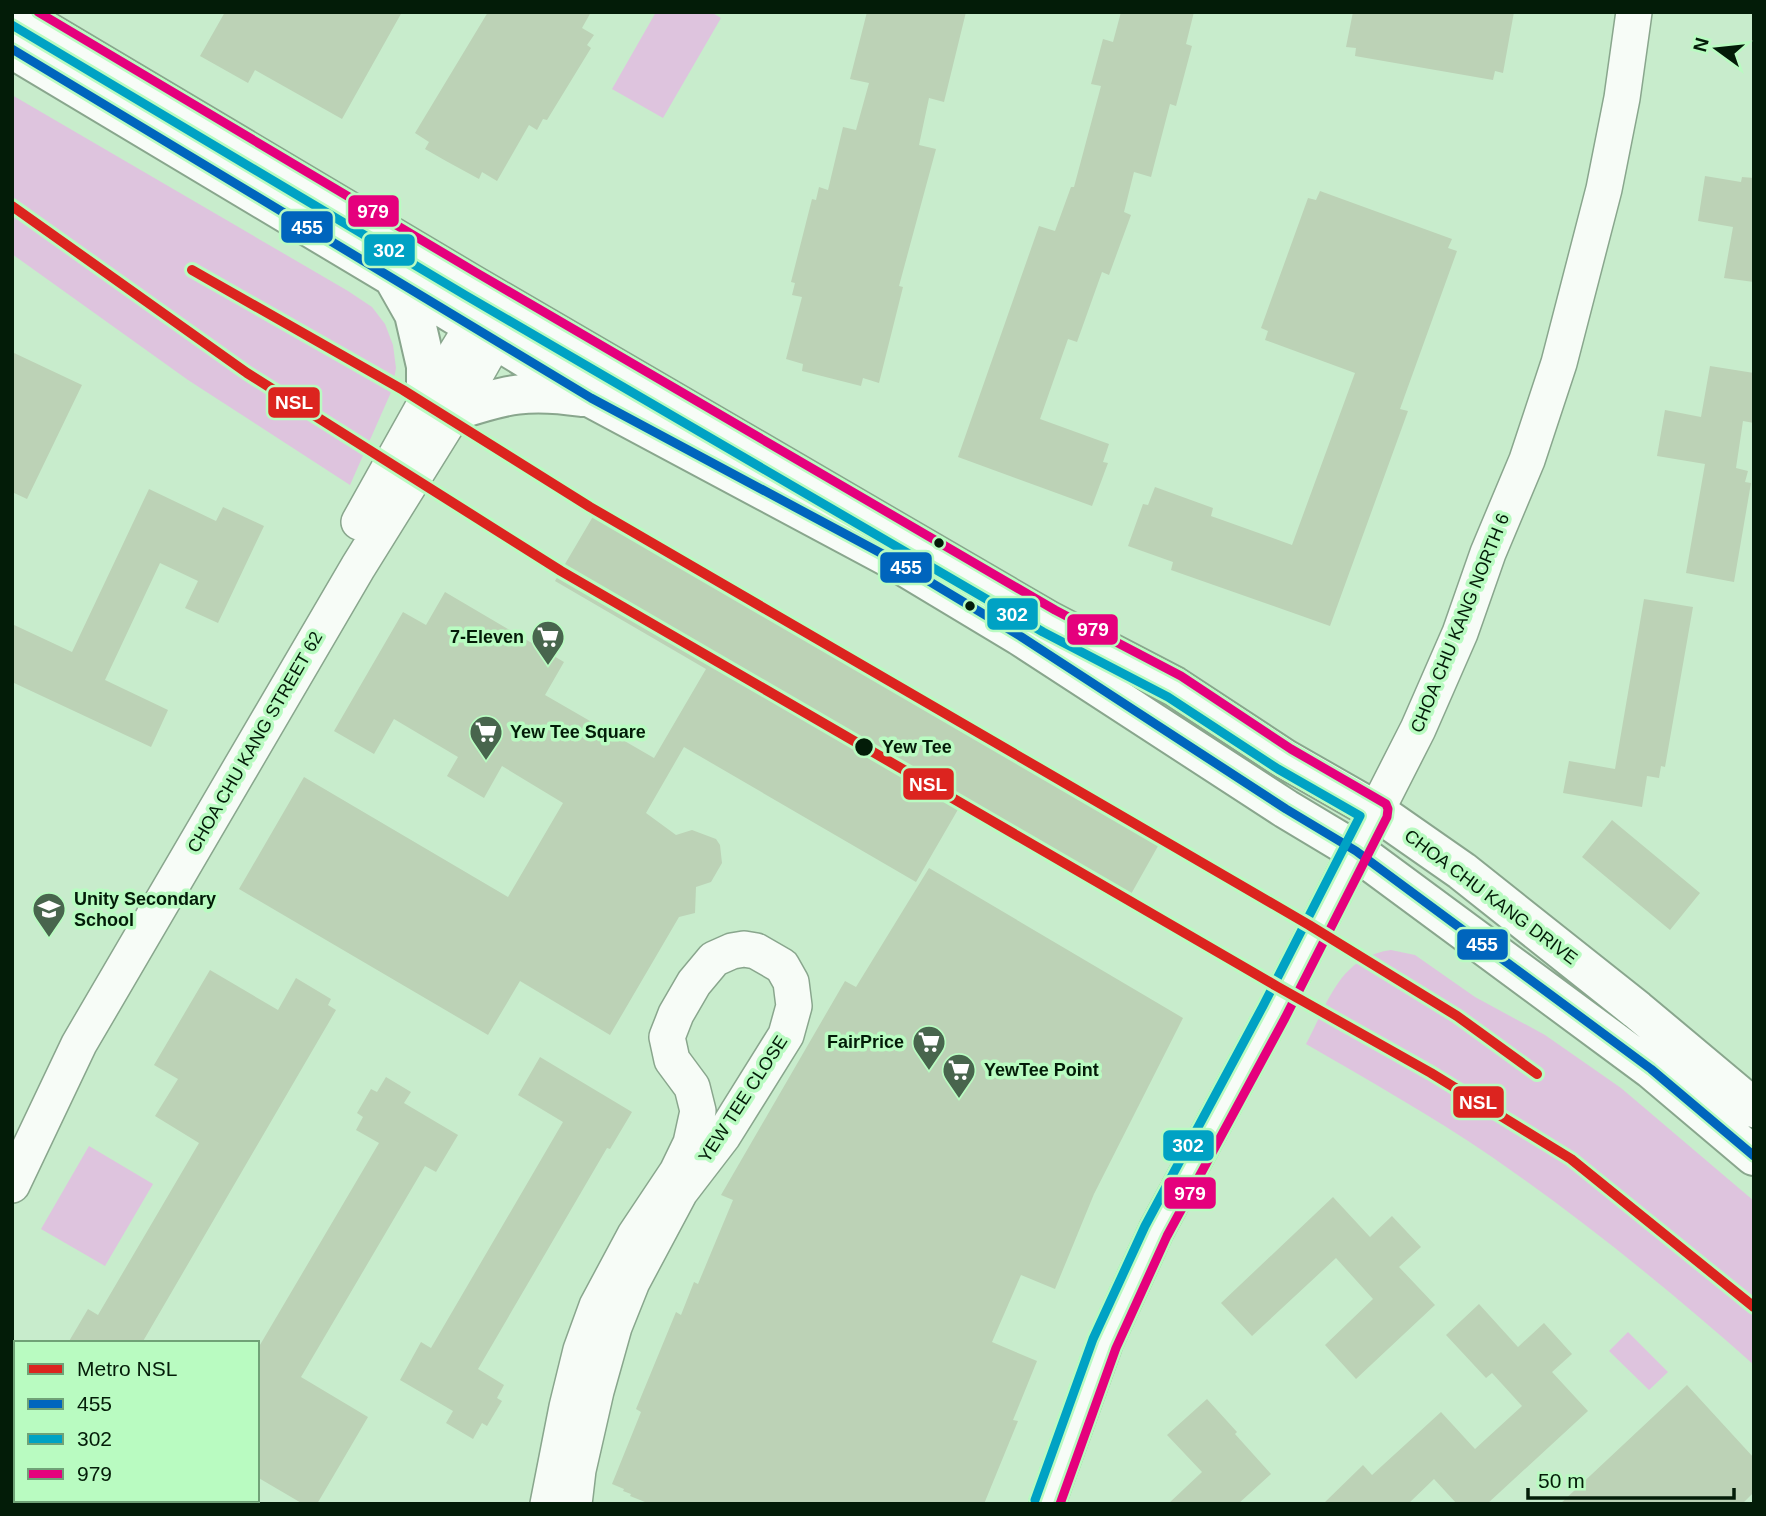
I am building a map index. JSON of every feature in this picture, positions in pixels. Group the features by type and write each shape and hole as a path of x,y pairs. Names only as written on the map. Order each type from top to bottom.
{"main road":[{"name":"CHOA CHU KANG DRIVE","path":"14,12 494,317 1049,621 1174,686 1285,759 1376,811 1473,880 1754,1108"},
{"name":"CHOA CHU KANG DRIVE","path":"12,49 393,277 494,317 591,398 892,559 1020,636 1286,810 1356,851 1651,1069 1754,1156"},
{"path":"393,277 414,314 426,366 441,407 505,395 545,391 591,398"}],"street":[{"name":"CHOA CHU KANG NORTH 6","path":"1047,1504 1105,1343 1156,1231 1274,1012 1356,851 1418,729 1460,633 1488,553 1527,460 1559,363 1604,189 1622,98 1634,12"},
{"name":"CHOA CHU KANG STREET 62","path":"12,1131 151,874 494,317"},
{"name":"CHOA CHU KANG STREET 62","path":"12,1185 79,1044 351,578 441,407"},
{"name":"YEW TEE CLOSE","path":"548,1504 567,1407 597,1306 635,1235 677,1172 691,1143 698,1111 692,1087 672,1060 667,1037 688,993 714,959 732,951 756,951 782,966 791,982 794,1006 786,1035 723,1136 680,1192 632,1282 614,1327 596,1391 578,1471 574,1504"}],"shaded area":[{"path":"656,12 711,12 721,18 663,118 612,89"},
{"path":"12,95 372,307 385,324 393,345 396,368 392,390 350,485 188,380 12,254"},
{"path":"1391,950 1415,955 1475,997 1545,1035 1621,1088 1754,1201 1754,1365 1626,1257 1526,1181 1446,1127 1306,1044 1329,998 1347,972 1373,954"},
{"path":"89,1146 153,1184 105,1266 41,1229"},
{"path":"1628,1332 1668,1372 1649,1390 1609,1351"}],"building":[{"path":"225,12 402,12 342,119 255,70 248,83 200,56"},
{"path":"488,12 591,12 582,28 594,35 587,45 591,48 547,120 543,119 537,130 529,125 497,181 482,172 479,179 425,149 429,142 415,133"},
{"path":"867,12 966,12 944,102 929,98 919,145 936,149 899,286 903,287 879,383 863,378 861,386 802,371 803,364 786,359 802,297 792,295 795,283 791,282 812,199 816,200 819,187 828,190 843,127 856,130 869,83 850,79"},
{"path":"1121,12 1194,12 1186,44 1192,46 1176,106 1170,104 1151,177 1134,172 1124,212 1131,215 1109,275 1102,272 1077,342 1068,339 1040,419 1109,444 1103,462 1108,463 1092,506 958,457 1039,226 1055,231 1071,187 1074,187 1101,86 1091,84 1103,39 1113,42"},
{"path":"1353,12 1514,12 1503,73 1495,71 1493,80 1355,56 1356,48 1346,47"},
{"path":"1705,176 1741,182 1742,177 1754,178 1754,282 1724,278 1733,227 1698,221"},
{"path":"1320,191 1452,239 1448,248 1457,251 1400,409 1408,411 1330,626 1171,570 1173,562 1128,546 1143,504 1148,505 1155,487 1213,508 1211,516 1292,545 1355,373 1265,340 1268,331 1261,328 1308,198 1316,200"},
{"path":"12,352 82,385 27,499 12,492"},
{"path":"1710,366 1754,373 1754,423 1743,421 1736,468 1748,471 1745,482 1751,483 1734,582 1686,573 1705,464 1657,456 1665,410 1701,417"},
{"path":"149,489 216,521 223,507 264,526 218,623 185,608 198,581 160,563 105,680 168,710 151,747 12,682 12,624 72,652"},
{"path":"598,508 1162,839 1126,903 960,806 916,882 684,747 646,813 676,835 692,830 716,839 720,845 722,863 711,882 696,887 695,913 679,917 610,1035 520,981 488,1035 239,889 304,777 508,897 563,803 502,766 484,798 447,776 458,757 394,719 374,754 334,731 403,612 426,625 445,592 564,662 545,695 654,758 706,669 555,581"},
{"path":"1644,599 1693,607 1665,767 1661,766 1659,778 1647,776 1642,807 1563,793 1569,761 1615,769"},
{"path":"1612,820 1700,893 1670,930 1582,857"},
{"path":"929,868 1183,1018 1094,1194 1055,1289 1021,1275 992,1342 1037,1361 1013,1420 1018,1421 984,1504 650,1504 630,1496 624,1489 612,1484 641,1412 636,1409 676,1312 681,1315 694,1282 698,1284 733,1200 721,1195 845,981 856,987"},
{"path":"210,970 278,1010 296,978 331,999 328,1005 336,1010 143,1341 69,1341 88,1309 98,1315 199,1143 155,1116 178,1079 154,1065"},
{"path":"540,1057 632,1112 610,1149 607,1148 478,1369 504,1385 497,1398 502,1401 487,1426 482,1423 473,1439 446,1423 453,1411 400,1380 421,1342 431,1348 563,1122 518,1095"},
{"path":"386,1077 411,1092 404,1103 458,1135 436,1172 425,1166 301,1377 368,1417 317,1504 303,1504 259,1478 259,1347 379,1143 356,1130 363,1117 357,1113 371,1089 377,1092"},
{"path":"1333,1197 1370,1237 1392,1216 1421,1247 1399,1267 1435,1305 1356,1379 1325,1345 1373,1299 1336,1258 1252,1336 1221,1303"},
{"path":"1479,1304 1518,1347 1544,1323 1572,1354 1552,1372 1588,1411 1487,1504 1457,1504 1434,1479 1408,1504 1323,1504 1363,1465 1372,1475 1441,1412 1475,1449 1522,1406 1492,1373 1486,1378 1446,1335"},
{"path":"1687,1385 1754,1458 1754,1492 1742,1504 1560,1504"},
{"path":"1207,1399 1271,1474 1238,1504 1168,1504 1202,1472 1167,1435"}],"metro line":[{"name":"NSL","path":"12,206 247,373 561,571 1431,1073 1571,1159 1754,1307"},
{"name":"NSL","path":"192,270 403,390 590,507 1309,925 1457,1016 1537,1074"}],"transit line":[{"name":"979","path":"38,12 477,273 1055,610 1181,676 1291,749 1386,804 1387,817 1285,1018 1167,1236 1116,1348 1060,1504"},
{"name":"302","path":"12,25 465,295 1043,632 1168,697 1278,769 1360,816 1263,1006 1145,1226 1093,1339 1035,1500"},
{"name":"455","path":"12,49 591,398 892,559 1020,636 1286,809 1356,851 1651,1069 1754,1156"}],"place":[{"name":"7-Eleven","path":"548,667"},
{"name":"Yew Tee","path":"864,747"},
{"name":"Yew Tee Square","path":"486,762"},
{"name":"Unity Secondary School","path":"49,939"},
{"name":"FairPrice","path":"929,1072"},
{"name":"YewTee Point","path":"959,1100"}]}
